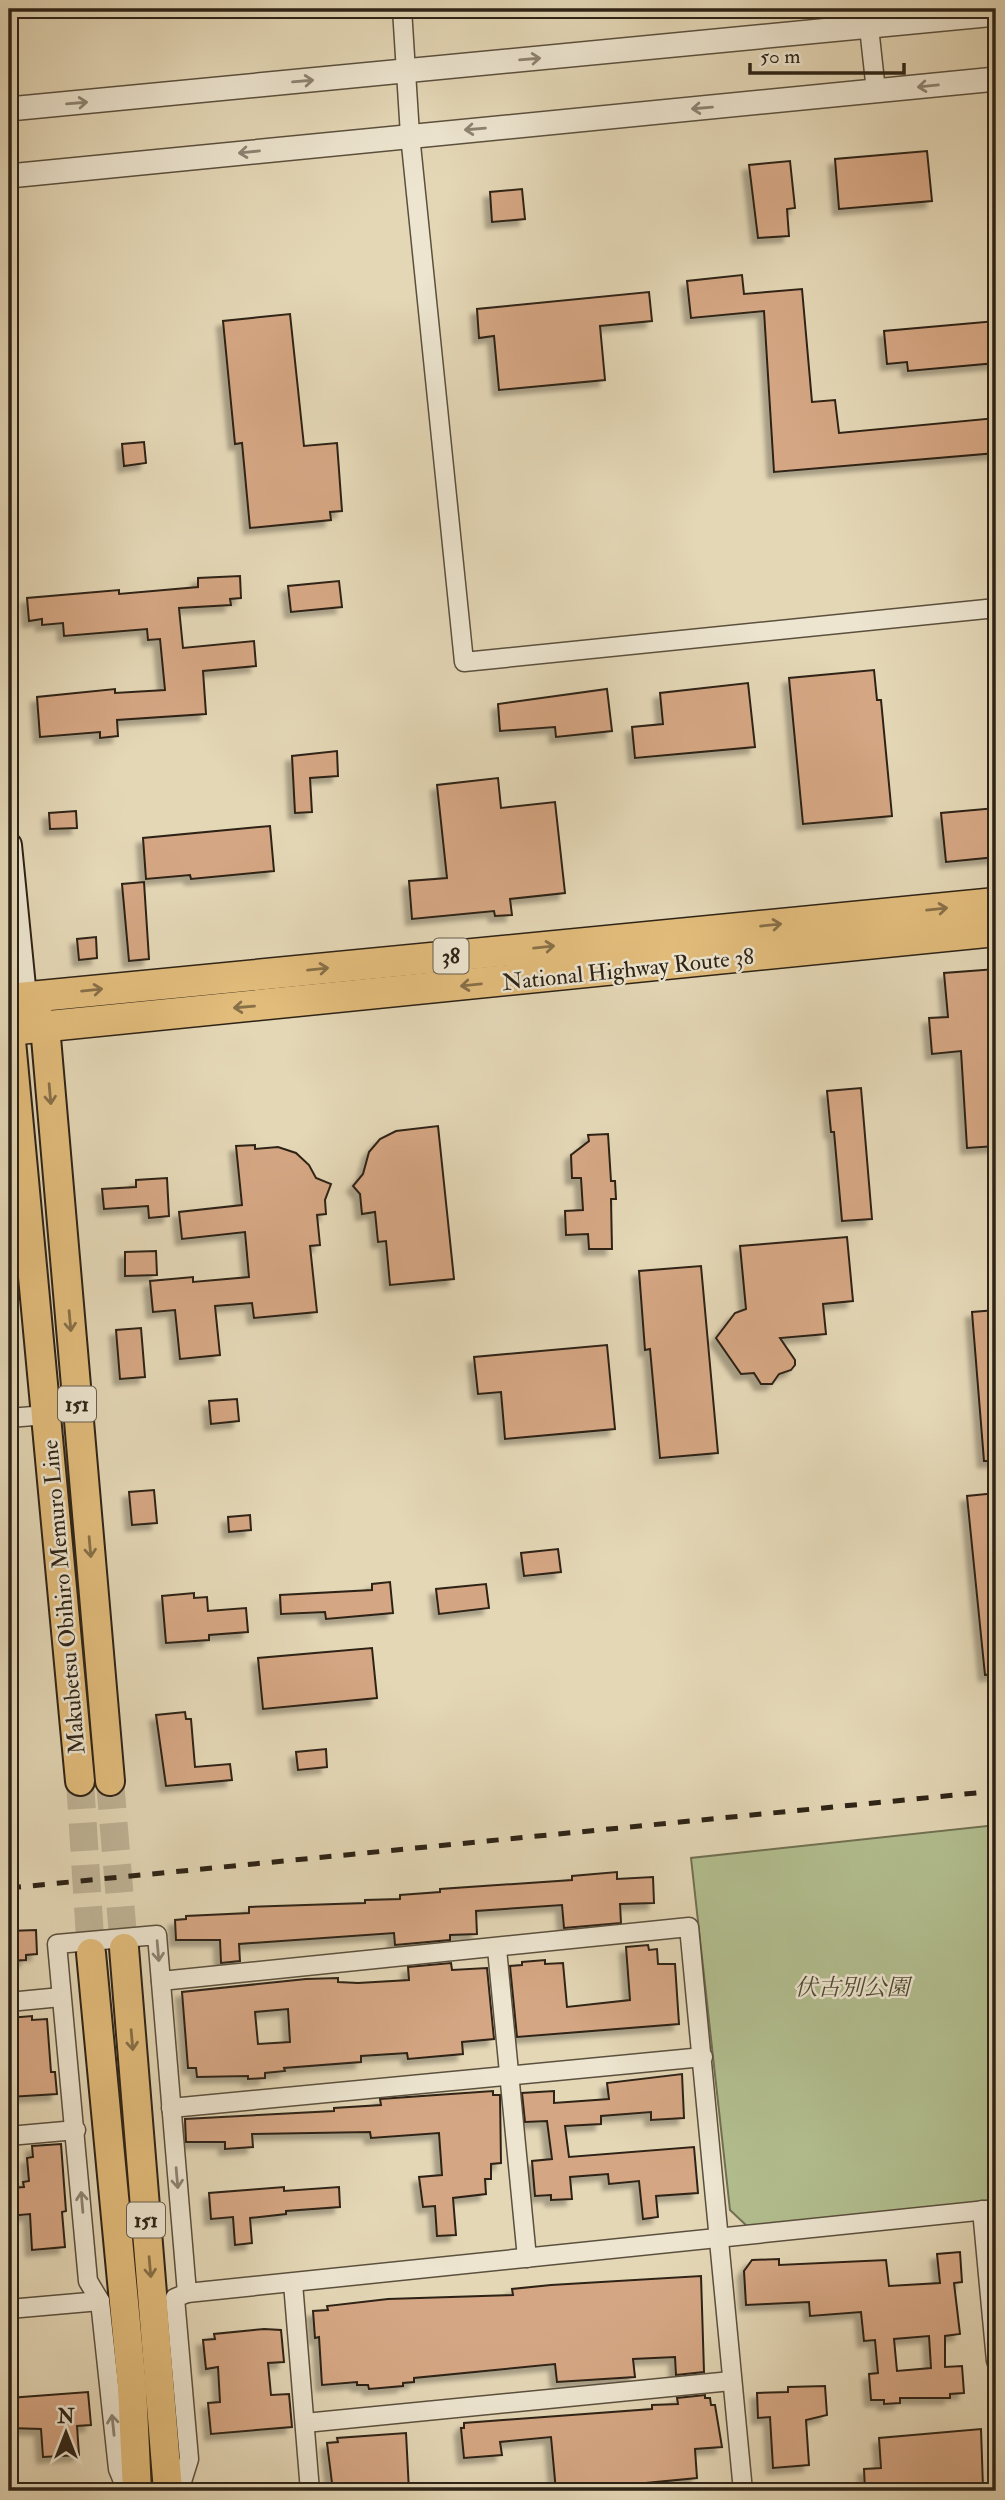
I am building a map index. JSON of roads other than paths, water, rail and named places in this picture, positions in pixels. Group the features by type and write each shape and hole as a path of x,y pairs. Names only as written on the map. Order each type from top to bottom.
{"highway":[{"name":"National Highway Route 38","path":"16,998 996,903"},
{"name":"National Highway Route 38","path":"9,1030 996,931"}],"main road":[{"path":"9,845 16,998 45,1026"},
{"name":"Makubetsu Obihiro Memuro Line","path":"16,998 9,1030 19,1221 46,1415 80,1781"},
{"name":"Makubetsu Obihiro Memuro Line","path":"45,1026 110,1782"},
{"name":"151","path":"124,1948 168,2491"},
{"name":"151","path":"91,1954 132,2387 137,2491"}],"street":[{"path":"402,9 410,135 464,662 996,608"},
{"path":"9,109 408,71 868,18 996,14"},
{"path":"868,18 876,91"},
{"path":"9,176 996,79"},
{"path":"9,1418 46,1415"},
{"path":"161,1981 496,1949 689,1927 743,2491"},
{"path":"127,2491 118,2469 100,2301 89,2281 57,1944 157,1935 187,2293"},
{"path":"496,1949 527,2258"},
{"path":"9,2002 61,1997"},
{"path":"171,2108 702,2057"},
{"path":"9,2136 76,2130"},
{"path":"179,2491 189,2459 175,2298 187,2293 989,2209 996,2361"},
{"path":"293,2283 310,2491"},
{"path":"9,2309 100,2301"},
{"path":"305,2423 732,2381"}],"tunnel":[{"path":"80,1781 91,1953"},
{"path":"110,1781 124,1948"}],"railway":[{"path":"9,1888 996,1791"}],"park label":[{"name":"伏古別公園","path":"852,1987"}]}
